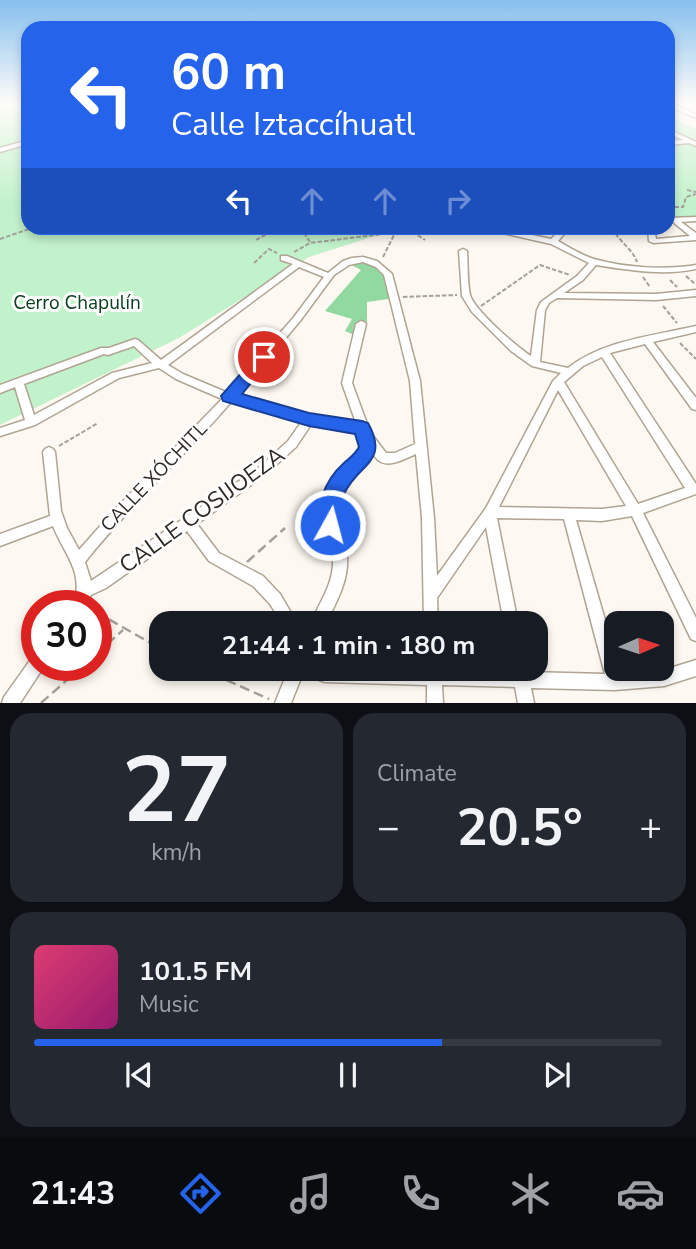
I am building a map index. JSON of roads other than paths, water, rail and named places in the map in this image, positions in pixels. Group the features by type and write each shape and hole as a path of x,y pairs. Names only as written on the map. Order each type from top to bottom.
{"street":[{"path":"675,143 693,143"},
{"path":"0,150 21,144"},
{"path":"675,220 696,219"},
{"path":"675,222 696,238"},
{"path":"522,235 553,242 594,262 639,269 681,270 696,267"},
{"path":"553,242 560,235"},
{"path":"652,235 653,241 696,238"},
{"path":"463,251 466,296 475,310 514,349 535,364 570,372"},
{"path":"284,258 329,276"},
{"name":"CALLE XÓCHITL","path":"78,561 119,510 229,396 298,318 329,276 346,262 359,259 380,264 388,274 415,381 419,447"},
{"path":"535,364 541,310 545,302 580,278 594,262"},
{"path":"0,432 31,422 116,375 163,364 298,264"},
{"path":"556,295 656,297 696,293"},
{"path":"323,611 341,568 340,554 330,525 331,503 338,482 363,458 368,447 347,383 361,324"},
{"path":"430,597 490,512 558,381 604,352 696,329"},
{"path":"647,340 696,406"},
{"path":"0,389 104,350 108,352 135,342 188,383 309,419 363,431 383,458 396,458 419,447 428,517 431,611"},
{"path":"490,512 602,515 635,510 694,489 604,352"},
{"path":"558,381 635,510 696,634"},
{"path":"19,384 31,422"},
{"name":"CALLE COSIJOEZA","path":"86,590 101,583 261,472 292,444 309,419"},
{"path":"49,452 57,519 78,561 86,590"},
{"path":"490,512 509,611"},
{"path":"569,516 615,682"},
{"path":"0,540 57,519"},
{"path":"188,522 214,557 258,581 282,611"},
{"path":"548,676 615,682 664,678 696,668"},
{"path":"10,703 26,681"},
{"path":"283,703 292,681"},
{"path":"434,681 435,703"},
{"path":"522,681 526,703"}],"park label":[{"name":"Cerro Chapulín","path":"77,303"}]}
